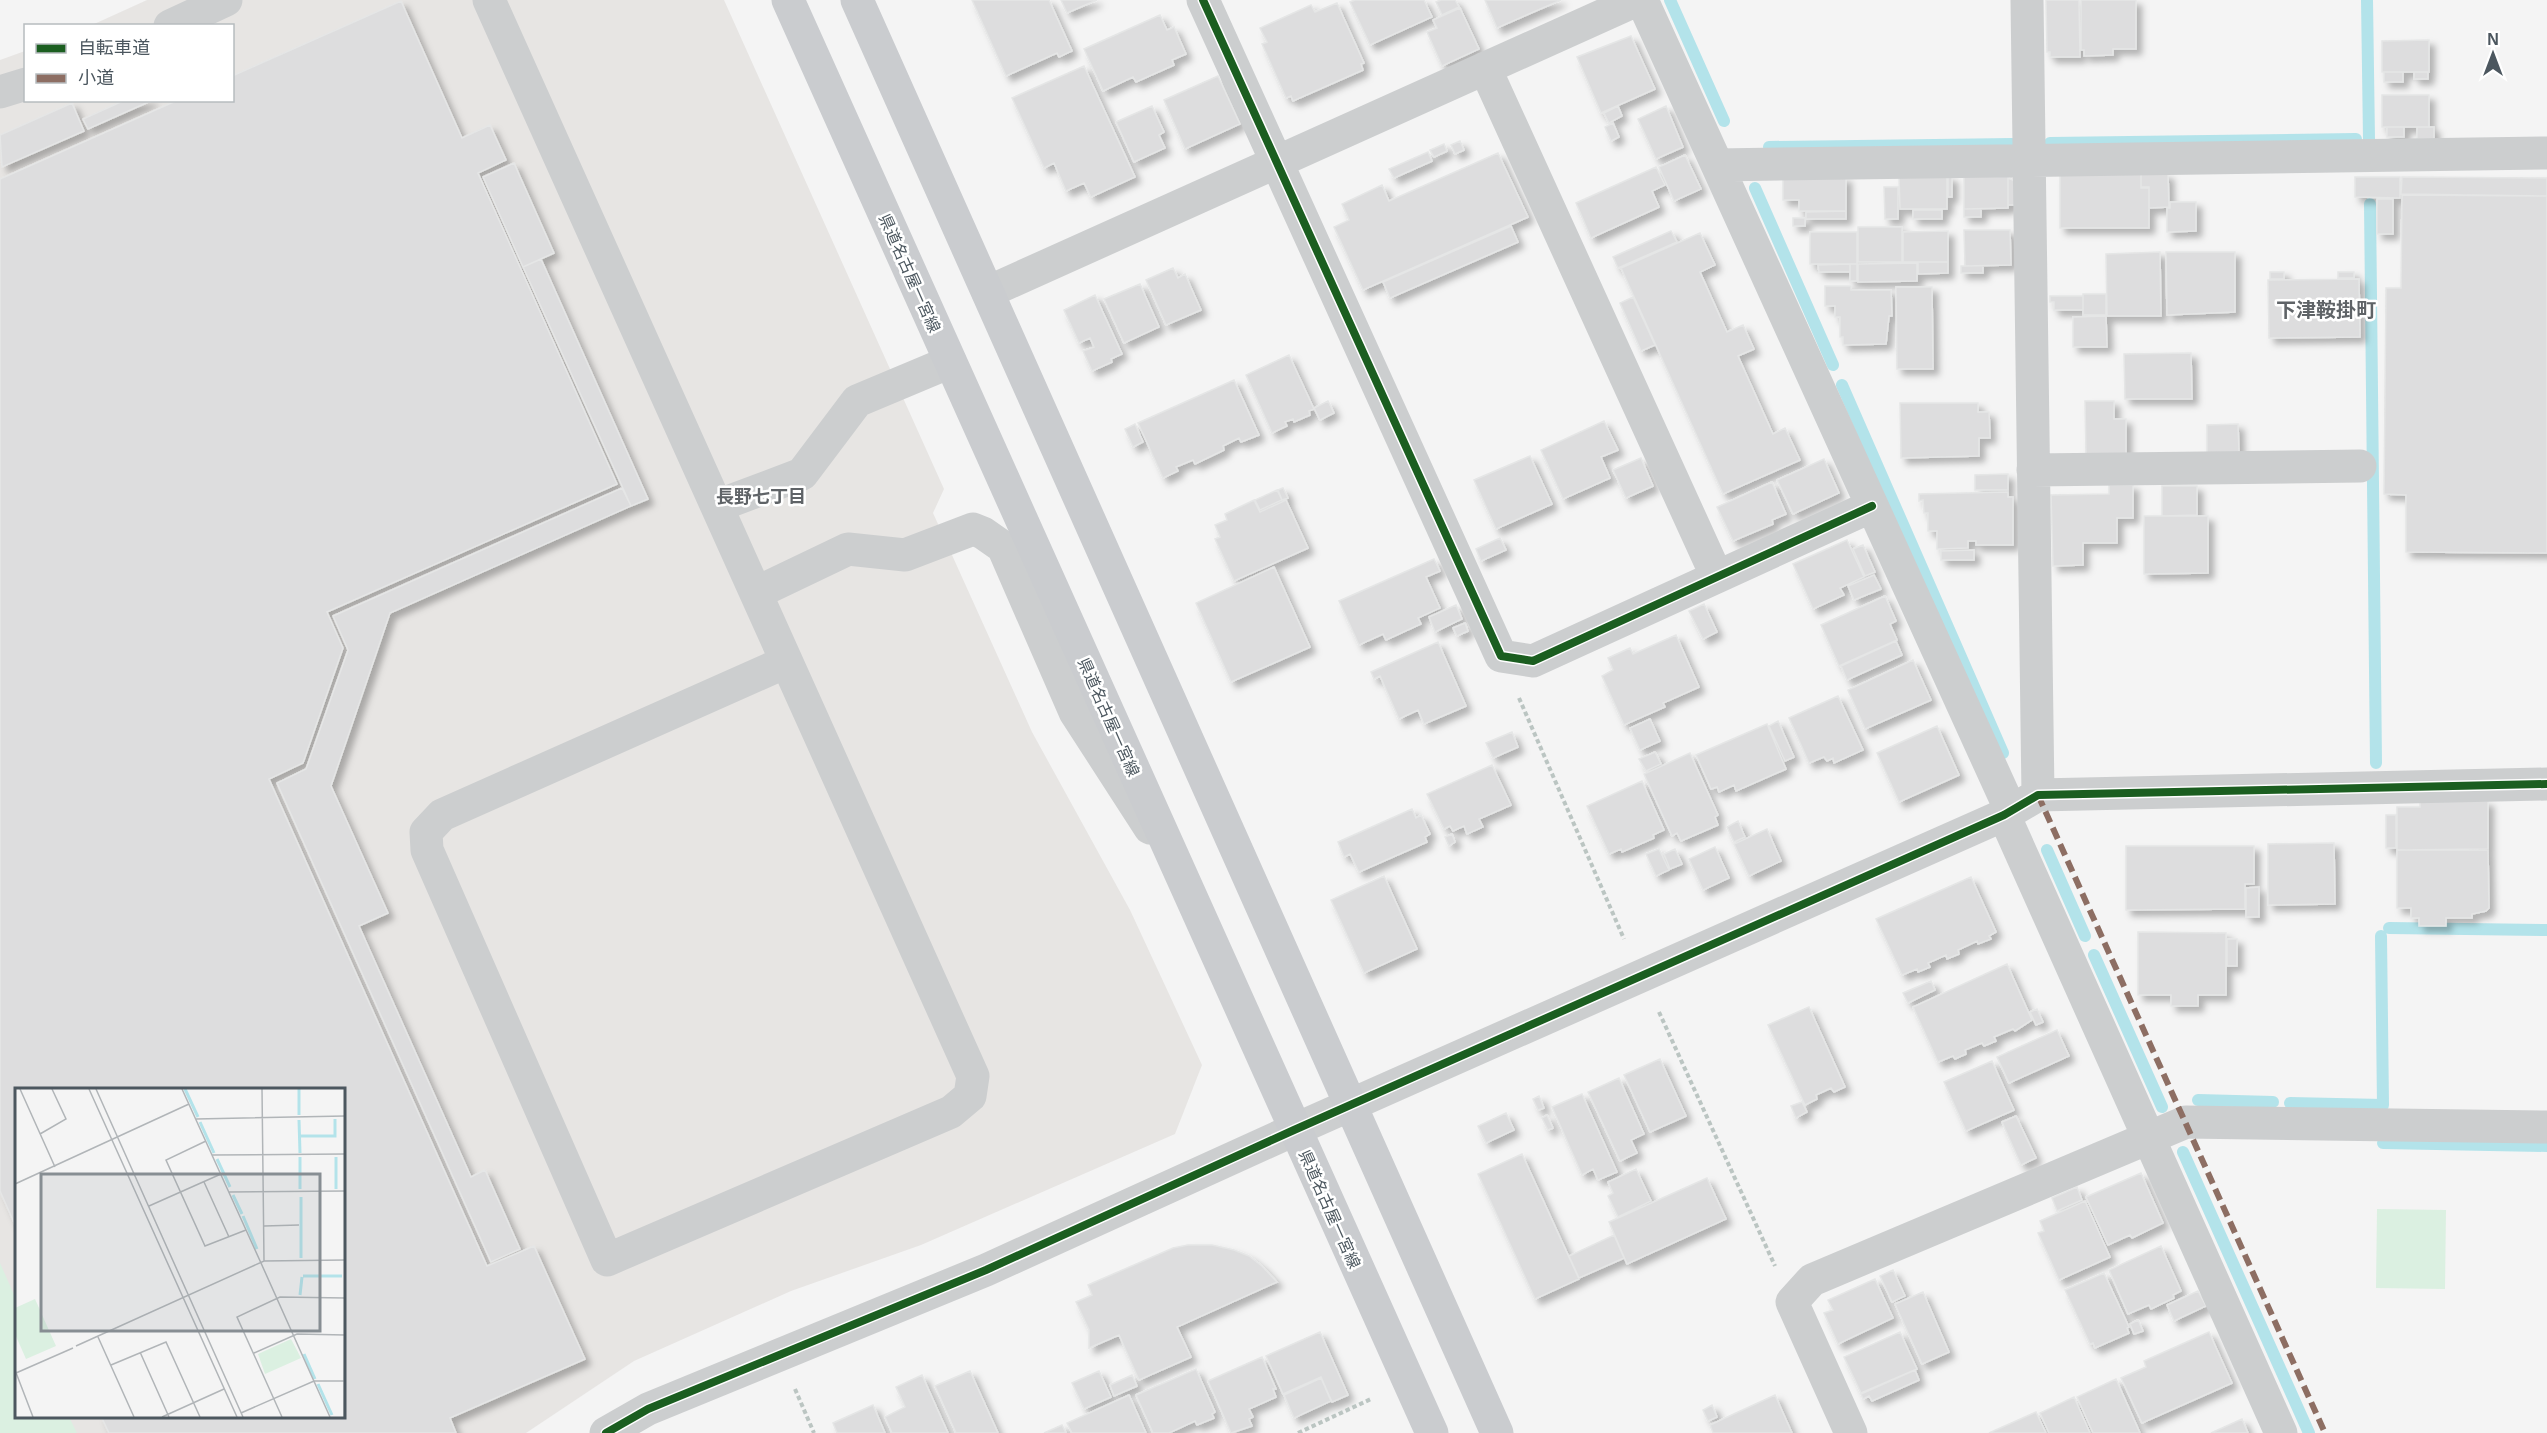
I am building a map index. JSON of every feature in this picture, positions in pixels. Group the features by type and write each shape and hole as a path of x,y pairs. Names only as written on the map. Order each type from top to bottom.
{"main road":[{"name":"県道名古屋一宮線","path":"788,0 1432,1433"},
{"path":"857,0 1497,1433"}],"street":[{"path":"174,24 226,0"},
{"path":"489,0 974,1076 970,1096 951,1112 607,1260 427,850 426,832 442,815 786,662"},
{"path":"1203,0 1501,656 1533,661 1872,506"},
{"path":"988,292 1637,0"},
{"path":"1642,0 1872,506 2017,807 2149,1138 2281,1433"},
{"path":"2017,807 2033,470 2027,0"},
{"path":"1485,68 1717,577"},
{"path":"0,92 24,85"},
{"path":"1717,165 2547,153"},
{"path":"717,506 802,474 857,401 950,362"},
{"path":"2033,470 2360,466"},
{"path":"756,593 848,549 905,555 974,529 983,532 1003,547 1075,712 1181,878"},
{"path":"606,1433 648,1409 986,1270 2017,807 2547,784"},
{"path":"1851,1433 1792,1302 1812,1280 2186,1122 2547,1127"}],"path":[{"path":"1501,656 1624,939"},
{"path":"1659,1012 1792,1302"},
{"path":"795,1388 814,1433"},
{"path":"1298,1433 1371,1399"}],"shaded area":[{"path":"147,0 724,0 944,489 933,513 1032,732 1130,910 1202,1065 1175,1134 921,1245 791,1291 634,1361 526,1433 0,1433 0,60 24,51 24,102 234,102 234,24 94,24"}],"green space":[{"path":"2377,1209 2446,1210 2445,1289 2376,1288"},
{"path":"0,1263 15,1297 15,1418 70,1418 77,1433 0,1433"}],"building":[{"path":"972,0 1049,0 1072,51 1059,57 1057,53 1006,76"},
{"path":"1061,0 1097,0 1067,13"},
{"path":"1355,0 1424,0 1432,17 1370,45 1350,2"},
{"path":"1455,0 1459,7 1442,15 1436,2"},
{"path":"1485,0 1561,0 1497,28"},
{"path":"2046,0 2079,0 2080,57 2050,57 2050,52 2047,52"},
{"path":"2081,0 2136,0 2136,49 2113,49 2113,55 2084,56 2084,50 2081,50"},
{"path":"401,1 462,138 490,125 506,160 478,173 617,484 327,612 343,648 303,763 269,779 487,1266 534,1246 585,1359 450,1418 456,1433 109,1433 102,1418 345,1418 345,1088 15,1088 15,1225 0,1191 0,179 173,102 234,102 234,75"},
{"path":"1337,3 1364,63 1361,64 1363,70 1293,101 1291,96 1286,98 1262,44 1267,42 1260,28 1311,5 1315,12"},
{"path":"1460,8 1479,49 1442,66 1427,32 1437,28 1433,20"},
{"path":"1160,15 1167,30 1174,27 1186,54 1172,60 1174,65 1136,82 1133,77 1103,91 1084,49"},
{"path":"1631,36 1655,89 1601,113 1577,57"},
{"path":"2429,40 2429,72 2382,72 2382,41"},
{"path":"1084,66 1135,177 1091,197 1084,183 1066,191 1054,163 1044,168 1012,98"},
{"path":"2384,72 2403,72 2403,82 2384,82"},
{"path":"2414,72 2428,72 2428,79 2414,79"},
{"path":"1218,76 1240,124 1185,149 1164,100"},
{"path":"2382,95 2429,95 2429,127 2382,127"},
{"path":"121,102 149,102 88,129 83,119"},
{"path":"72,103 84,131 2,167 0,135"},
{"path":"1152,106 1164,132 1159,135 1165,148 1134,162 1116,122"},
{"path":"1618,106 1622,116 1609,123 1604,113"},
{"path":"1666,106 1683,147 1656,159 1638,119"},
{"path":"1613,123 1619,137 1611,141 1605,127"},
{"path":"2387,127 2404,127 2404,137 2387,137"},
{"path":"2417,127 2434,127 2434,139 2417,139"},
{"path":"1460,141 1464,150 1455,154 1451,145"},
{"path":"1444,144 1447,151 1434,157 1430,150"},
{"path":"1428,152 1432,161 1394,178 1389,169"},
{"path":"1498,153 1528,217 1363,290 1334,227 1349,220 1342,204 1382,185 1389,201"},
{"path":"1685,155 1701,189 1674,201 1659,167"},
{"path":"514,163 554,253 523,267 483,177"},
{"path":"1656,167 1665,185 1652,191 1659,207 1591,238 1576,203"},
{"path":"2141,174 2168,174 2169,207 2149,208 2149,187 2141,187"},
{"path":"2141,174 2141,188 2149,188 2149,228 2060,228 2060,175"},
{"path":"2008,175 2008,208 1964,209 1964,176"},
{"path":"1947,176 1947,209 1900,209 1899,177"},
{"path":"1846,177 1846,211 1799,211 1799,200 1783,200 1783,179"},
{"path":"1948,177 1952,177 1952,197 1948,197"},
{"path":"2355,177 2400,177 2400,198 2355,197"},
{"path":"2402,177 2547,178 2547,196 2401,194"},
{"path":"2008,178 2015,181 2015,205 2008,205"},
{"path":"1884,187 1898,187 1898,219 1885,219"},
{"path":"2402,195 2547,196 2547,553 2406,552 2406,495 2384,494 2386,288 2401,288"},
{"path":"2377,199 2393,199 2393,234 2377,234"},
{"path":"2170,202 2196,202 2196,231 2167,232 2167,208 2170,208"},
{"path":"1964,209 1981,209 1981,217 1964,217"},
{"path":"1913,210 1942,210 1942,219 1913,219"},
{"path":"1846,211 1846,219 1806,219 1806,212"},
{"path":"1793,218 1805,218 1805,226 1793,226"},
{"path":"1511,226 1518,242 1390,298 1383,282"},
{"path":"1858,227 1902,227 1902,262 1858,262"},
{"path":"1964,230 2010,230 2011,265 1965,266"},
{"path":"1671,231 1677,242 1618,268 1613,257"},
{"path":"1948,231 1948,262 1903,262 1903,232"},
{"path":"1810,232 1857,232 1857,264 1810,264"},
{"path":"1700,233 1715,265 1700,272 1727,332 1743,325 1754,349 1738,356 1773,434 1785,428 1800,460 1723,494 1621,268"},
{"path":"2160,252 2161,316 2107,316 2106,254"},
{"path":"2166,252 2235,252 2235,312 2167,315"},
{"path":"541,259 648,499 631,506 523,267"},
{"path":"1918,262 1948,262 1948,273 1918,274"},
{"path":"1917,263 1917,281 1858,282 1858,264"},
{"path":"1850,264 1857,264 1857,281 1850,281"},
{"path":"1850,264 1850,272 1819,272 1818,265"},
{"path":"1961,266 1983,266 1983,273 1961,273"},
{"path":"1173,268 1178,278 1185,274 1201,310 1166,325 1146,280"},
{"path":"2270,272 2284,272 2284,279 2270,279"},
{"path":"2338,272 2354,272 2354,278 2338,278"},
{"path":"2359,279 2360,337 2269,338 2268,280"},
{"path":"1140,284 1159,327 1124,343 1104,299"},
{"path":"1825,286 1851,286 1851,290 1891,290 1892,316 1889,316 1886,344 1843,345 1843,337 1840,337 1840,317 1835,317 1835,306 1825,306"},
{"path":"1896,287 1932,287 1933,369 1897,369"},
{"path":"2083,294 2106,294 2106,315 2083,315"},
{"path":"1095,295 1122,354 1111,359 1112,362 1092,371 1083,351 1094,347 1090,338 1079,343 1064,310"},
{"path":"2050,296 2083,296 2083,310 2054,310 2054,302 2050,302"},
{"path":"1633,297 1655,345 1641,351 1620,303"},
{"path":"2106,316 2107,347 2073,347 2073,317"},
{"path":"2191,353 2192,399 2125,399 2124,354"},
{"path":"1289,355 1314,409 1309,411 1310,415 1294,422 1293,419 1285,422 1287,426 1272,433 1246,375"},
{"path":"1234,380 1259,435 1241,442 1239,438 1223,446 1224,450 1195,464 1193,460 1176,467 1178,471 1163,478 1138,423"},
{"path":"1328,401 1334,413 1320,420 1314,408"},
{"path":"2085,401 2114,401 2114,419 2126,419 2126,456 2086,456"},
{"path":"1900,403 1978,403 1978,412 1989,412 1990,438 1979,438 1979,456 1901,458"},
{"path":"1604,421 1618,450 1601,457 1610,478 1563,499 1541,450"},
{"path":"1135,424 1143,442 1133,447 1125,429"},
{"path":"2238,424 2239,452 2207,453 2207,425"},
{"path":"1530,456 1552,504 1496,529 1474,480"},
{"path":"1641,458 1653,486 1626,498 1613,470"},
{"path":"1824,459 1839,493 1793,514 1777,480"},
{"path":"2008,474 2008,490 1975,490 1975,475"},
{"path":"1772,482 1786,514 1772,520 1773,524 1733,541 1717,507"},
{"path":"2109,485 2133,485 2133,518 2117,518 2117,543 2083,543 2083,565 2053,566 2051,495 2109,494"},
{"path":"2162,486 2197,486 2197,515 2162,516"},
{"path":"622,488 631,506 390,613 331,786 388,913 359,926 471,1177 485,1170 520,1249 491,1262 277,783 306,769 348,650 333,616"},
{"path":"1283,488 1288,498 1282,500 1278,490"},
{"path":"1277,490 1282,500 1260,510 1255,500"},
{"path":"2008,492 2008,497 2013,497 2013,545 1976,545 1976,541 1968,541 1968,548 1937,549 1937,531 1928,531 1928,513 1924,513 1923,500 1919,501 1919,494"},
{"path":"1254,500 1260,512 1286,500 1308,548 1234,581 1215,539 1220,537 1215,525 1227,520 1225,514"},
{"path":"2144,516 2208,516 2208,573 2144,574"},
{"path":"1500,538 1506,550 1481,561 1476,549"},
{"path":"1847,540 1864,577 1840,588 1844,595 1813,609 1793,564"},
{"path":"1863,545 1875,572 1865,576 1853,549"},
{"path":"1974,550 1974,560 1941,560 1941,551"},
{"path":"1434,559 1440,571 1426,577 1440,608 1418,618 1421,624 1386,640 1383,634 1359,645 1339,601"},
{"path":"1274,567 1310,647 1231,682 1196,603"},
{"path":"1874,575 1881,589 1854,600 1848,586"},
{"path":"1885,596 1896,621 1890,624 1897,640 1839,666 1821,625"},
{"path":"1704,604 1717,632 1703,639 1689,611"},
{"path":"1456,605 1462,619 1435,632 1429,617"},
{"path":"1465,623 1468,631 1457,636 1453,628"},
{"path":"1676,635 1699,687 1663,703 1665,707 1624,725 1602,676 1613,670 1608,658 1630,648 1633,654"},
{"path":"1896,641 1902,655 1847,680 1841,666"},
{"path":"1438,642 1466,706 1424,724 1418,710 1399,719 1380,676 1374,679 1371,672"},
{"path":"1913,660 1931,700 1865,729 1848,690"},
{"path":"1838,696 1863,750 1834,763 1833,758 1827,761 1824,757 1809,763 1789,718"},
{"path":"1650,719 1660,741 1640,750 1630,728"},
{"path":"1778,721 1794,757 1785,761 1769,726"},
{"path":"1767,724 1786,769 1736,791 1734,785 1719,792 1717,787 1711,789 1696,755"},
{"path":"1937,726 1959,775 1899,802 1877,753"},
{"path":"1512,732 1518,747 1493,758 1486,743"},
{"path":"1655,752 1661,764 1646,771 1639,759"},
{"path":"1690,753 1718,815 1715,817 1718,825 1681,841 1677,833 1672,836 1644,774"},
{"path":"1492,765 1511,805 1479,819 1483,827 1467,834 1464,826 1453,831 1450,826 1444,829 1427,794"},
{"path":"1642,781 1664,830 1653,835 1654,838 1622,852 1621,849 1609,854 1587,806"},
{"path":"2420,801 2488,801 2488,849 2397,850 2397,807 2420,807"},
{"path":"1412,809 1416,818 1421,815 1430,834 1425,837 1427,842 1359,872 1350,854 1344,857 1338,842"},
{"path":"2386,815 2396,815 2396,848 2386,848"},
{"path":"1738,821 1745,837 1734,842 1727,827"},
{"path":"1767,829 1781,861 1749,876 1734,844"},
{"path":"1452,834 1455,842 1449,846 1445,837"},
{"path":"2334,843 2335,904 2268,905 2268,844"},
{"path":"2126,846 2254,846 2254,884 2245,884 2245,909 2126,910"},
{"path":"1715,847 1729,878 1703,890 1689,859"},
{"path":"1659,849 1669,870 1656,876 1646,854"},
{"path":"1675,849 1682,864 1670,869 1664,854"},
{"path":"2397,850 2488,850 2489,908 2486,911 2472,914 2472,918 2446,918 2446,926 2419,926 2419,918 2411,918 2411,908 2397,908"},
{"path":"1384,876 1417,949 1364,973 1331,900"},
{"path":"1971,877 1996,932 1989,936 1991,939 1978,944 1977,941 1958,950 1959,954 1947,959 1946,955 1928,963 1930,967 1902,975 1876,919"},
{"path":"2259,887 2259,917 2246,917 2246,888"},
{"path":"2138,932 2226,933 2226,995 2198,995 2198,1006 2171,1006 2171,995 2138,995"},
{"path":"2227,939 2237,939 2237,966 2227,966"},
{"path":"2007,964 2032,1020 2015,1031 2013,1029 1994,1037 1996,1041 1984,1046 1982,1043 1965,1050 1966,1054 1955,1059 1953,1056 1938,1062 1913,1007"},
{"path":"1931,981 1935,990 1908,1003 1903,993"},
{"path":"1809,1007 1845,1087 1834,1092 1831,1088 1816,1095 1817,1099 1805,1105 1768,1025"},
{"path":"2037,1009 2043,1022 2036,1025 2030,1012"},
{"path":"2057,1030 2069,1056 2009,1083 1997,1057"},
{"path":"1660,1059 1686,1116 1650,1132 1624,1075"},
{"path":"1992,1061 2014,1110 1966,1131 1944,1082"},
{"path":"1619,1078 1644,1134 1631,1140 1637,1153 1620,1161 1588,1092"},
{"path":"1582,1094 1617,1172 1598,1180 1593,1169 1582,1175 1552,1107"},
{"path":"1539,1096 1544,1108 1538,1110 1533,1099"},
{"path":"1802,1102 1807,1112 1796,1118 1791,1106"},
{"path":"1506,1113 1514,1130 1486,1143 1478,1126"},
{"path":"1547,1115 1553,1128 1548,1130 1542,1118"},
{"path":"2016,1116 2036,1158 2021,1165 2002,1122"},
{"path":"1522,1154 1579,1279 1535,1299 1478,1174"},
{"path":"1636,1169 1651,1201 1618,1217 1608,1196 1613,1193 1608,1182"},
{"path":"2141,1173 2163,1223 2132,1238 2130,1235 2108,1245 2086,1197"},
{"path":"1707,1178 1726,1219 1627,1264 1609,1222"},
{"path":"2077,1187 2082,1200 2057,1211 2052,1198"},
{"path":"2085,1201 2110,1257 2059,1280 2038,1233 2044,1231 2040,1221"},
{"path":"1614,1235 1624,1258 1579,1278 1569,1256"},
{"path":"1188,1245 1212,1245 1249,1256 1277,1282 1177,1327 1191,1357 1139,1380 1119,1335 1089,1348 1089,1330 1076,1302 1092,1295 1088,1285 1173,1248"},
{"path":"2161,1246 2181,1291 2173,1295 2174,1298 2151,1309 2149,1305 2128,1314 2109,1270"},
{"path":"1893,1270 1905,1296 1892,1302 1880,1276"},
{"path":"2104,1273 2129,1327 2127,1328 2129,1333 2095,1348 2093,1343 2090,1344 2065,1290"},
{"path":"1875,1279 1893,1318 1838,1344 1824,1313 1833,1310 1828,1300"},
{"path":"2198,1291 2206,1306 2174,1321 2167,1305"},
{"path":"1923,1292 1949,1352 1922,1364 1895,1304"},
{"path":"2138,1320 2143,1331 2134,1334 2130,1324"},
{"path":"1320,1332 1348,1395 1332,1402 1321,1377 1283,1394 1266,1356"},
{"path":"1900,1332 1917,1369 1861,1393 1844,1357"},
{"path":"2209,1332 2232,1383 2142,1423 2121,1378 2146,1367 2144,1361"},
{"path":"1262,1357 1276,1389 1273,1389 1276,1397 1249,1409 1253,1417 1249,1419 1252,1426 1231,1433 1208,1381"},
{"path":"1196,1369 1215,1412 1212,1414 1214,1418 1197,1425 1195,1421 1169,1433 1153,1433 1136,1395"},
{"path":"1915,1370 1919,1380 1872,1401 1869,1396 1863,1399 1861,1394"},
{"path":"970,1371 998,1433 956,1433 935,1386"},
{"path":"1099,1371 1111,1397 1084,1409 1072,1383"},
{"path":"922,1375 948,1433 892,1433 885,1417 905,1407 896,1387"},
{"path":"1132,1375 1137,1386 1114,1396 1110,1385"},
{"path":"1321,1378 1331,1401 1294,1418 1284,1395"},
{"path":"2116,1379 2140,1433 2093,1433 2077,1397"},
{"path":"1129,1395 1146,1433 1072,1433 1067,1423"},
{"path":"1775,1395 1792,1433 1713,1433 1710,1425"},
{"path":"2074,1397 2090,1433 2049,1433 2040,1413"},
{"path":"873,1405 885,1433 837,1433 833,1423"},
{"path":"1712,1405 1717,1417 1708,1421 1703,1410"},
{"path":"2036,1412 2046,1433 1989,1433"},
{"path":"2242,1419 2248,1433 2211,1433"},
{"path":"1062,1425 1066,1433 1044,1433"}],"waterway":[{"path":"1670,0 1724,121"},
{"path":"2367,0 2369,139"},
{"path":"2050,143 2356,139"},
{"path":"1769,147 2013,144"},
{"path":"1755,188 1833,365"},
{"path":"2370,204 2376,763"},
{"path":"1842,385 2003,753"},
{"path":"2047,850 2085,936"},
{"path":"2389,928 2547,930"},
{"path":"2290,1103 2383,1105 2381,936"},
{"path":"2094,955 2162,1107"},
{"path":"2198,1100 2273,1102"},
{"path":"2383,1143 2547,1146"},
{"path":"2183,1152 2309,1433"}],"marked path":[{"path":"2038,795 2325,1433"}],"cycle path":[{"path":"1203,0 1501,656 1533,661 1872,506"},
{"path":"606,1433 648,1409 986,1270 1294,1130 2004,815 2038,795 2547,784"}],"district":[{"name":"下津鞍掛町","path":"2326,310"},
{"name":"長野七丁目","path":"761,497"}]}
